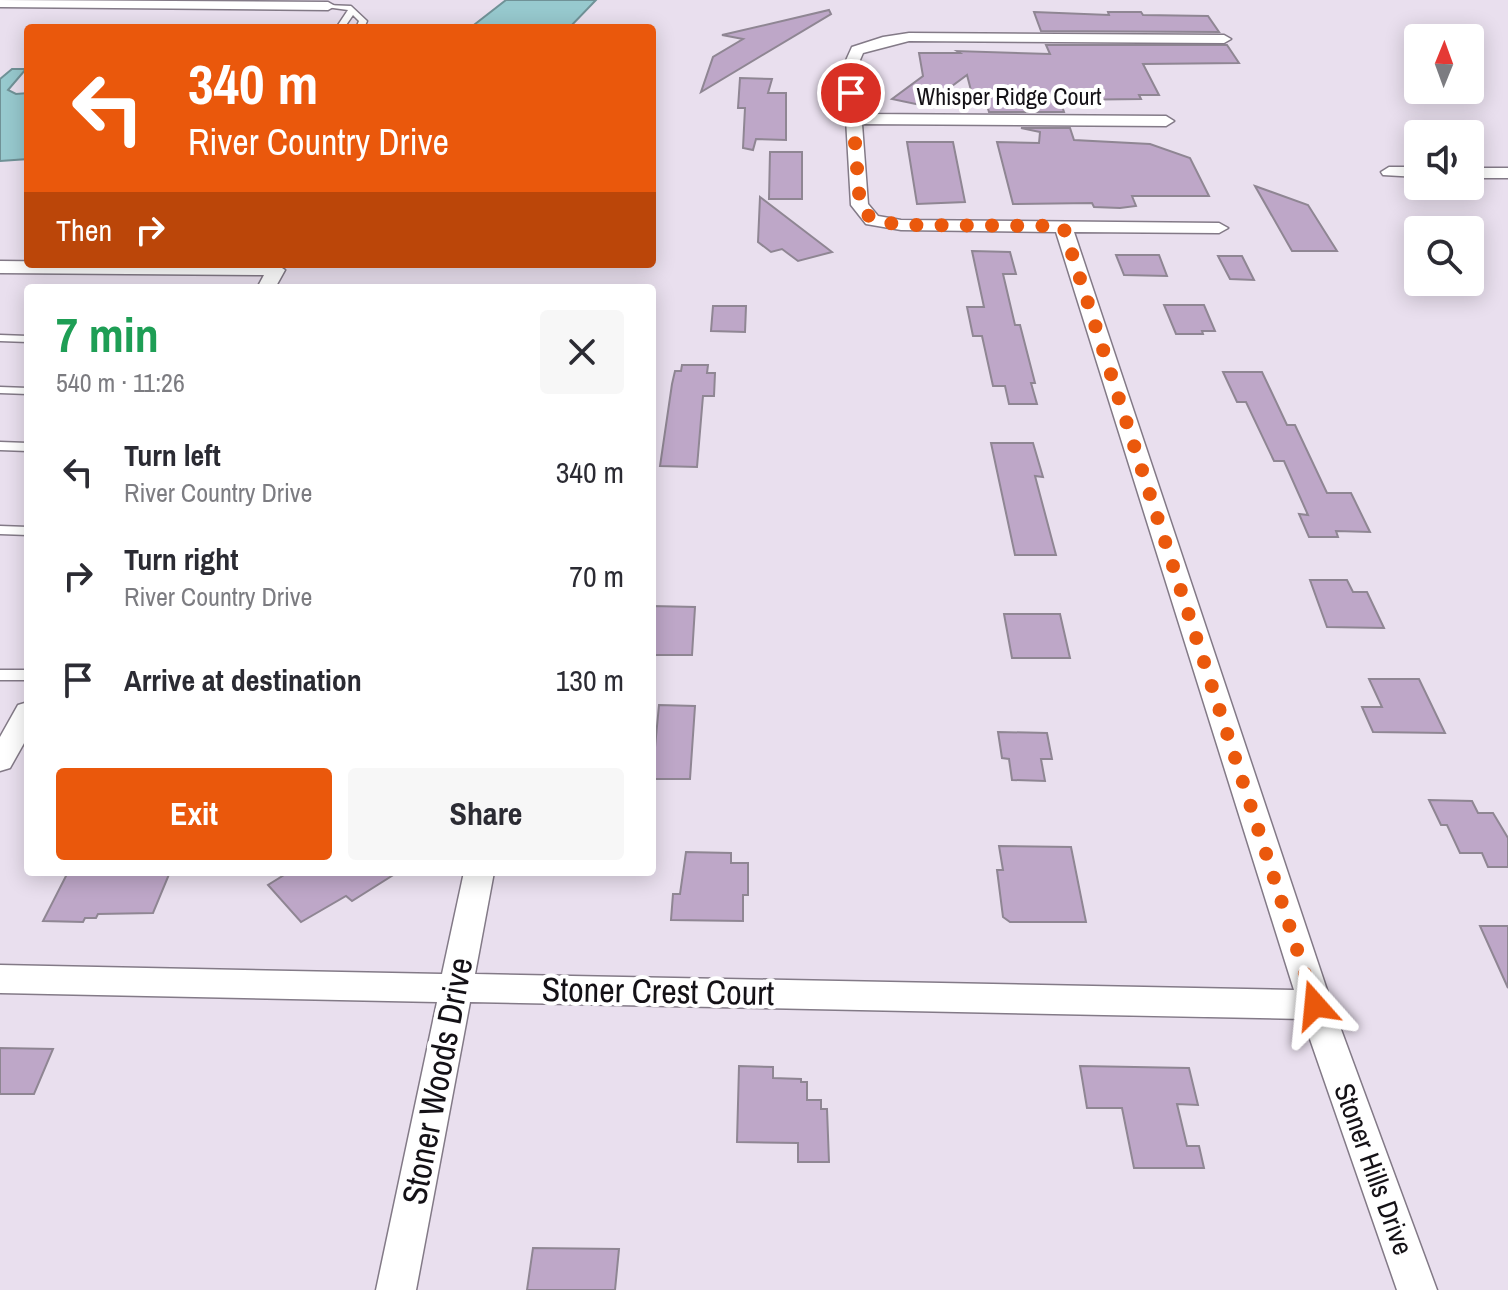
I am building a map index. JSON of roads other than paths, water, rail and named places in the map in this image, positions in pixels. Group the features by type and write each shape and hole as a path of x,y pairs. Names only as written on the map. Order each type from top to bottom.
{"street":[{"path":"0,3 328,6"},
{"path":"1219,228 901,225 872,220 860,205 850,67 857,50 883,41 909,37 1224,39"},
{"name":"Whisper Ridge Court","path":"852,119 1166,121"},
{"path":"1389,172 1404,172"},
{"path":"1484,173 1508,173"},
{"name":"Stoner Hills Drive","path":"1063,226 1315,1005 1417,1290"},
{"path":"0,267 24,267"},
{"path":"92,268 276,270 268,284"},
{"path":"0,761 24,719"},
{"name":"Stoner Woods Drive","path":"396,1290 478,876"},
{"name":"Stoner Crest Court","path":"0,979 1315,1005"}],"lane":[{"path":"328,6 349,7 363,21 362,24"},
{"path":"343,24 352,10"},
{"path":"0,338 24,339"},
{"path":"0,390 24,391"},
{"path":"0,446 24,447"},
{"path":"0,530 24,531"},
{"path":"0,675 24,675"}]}
